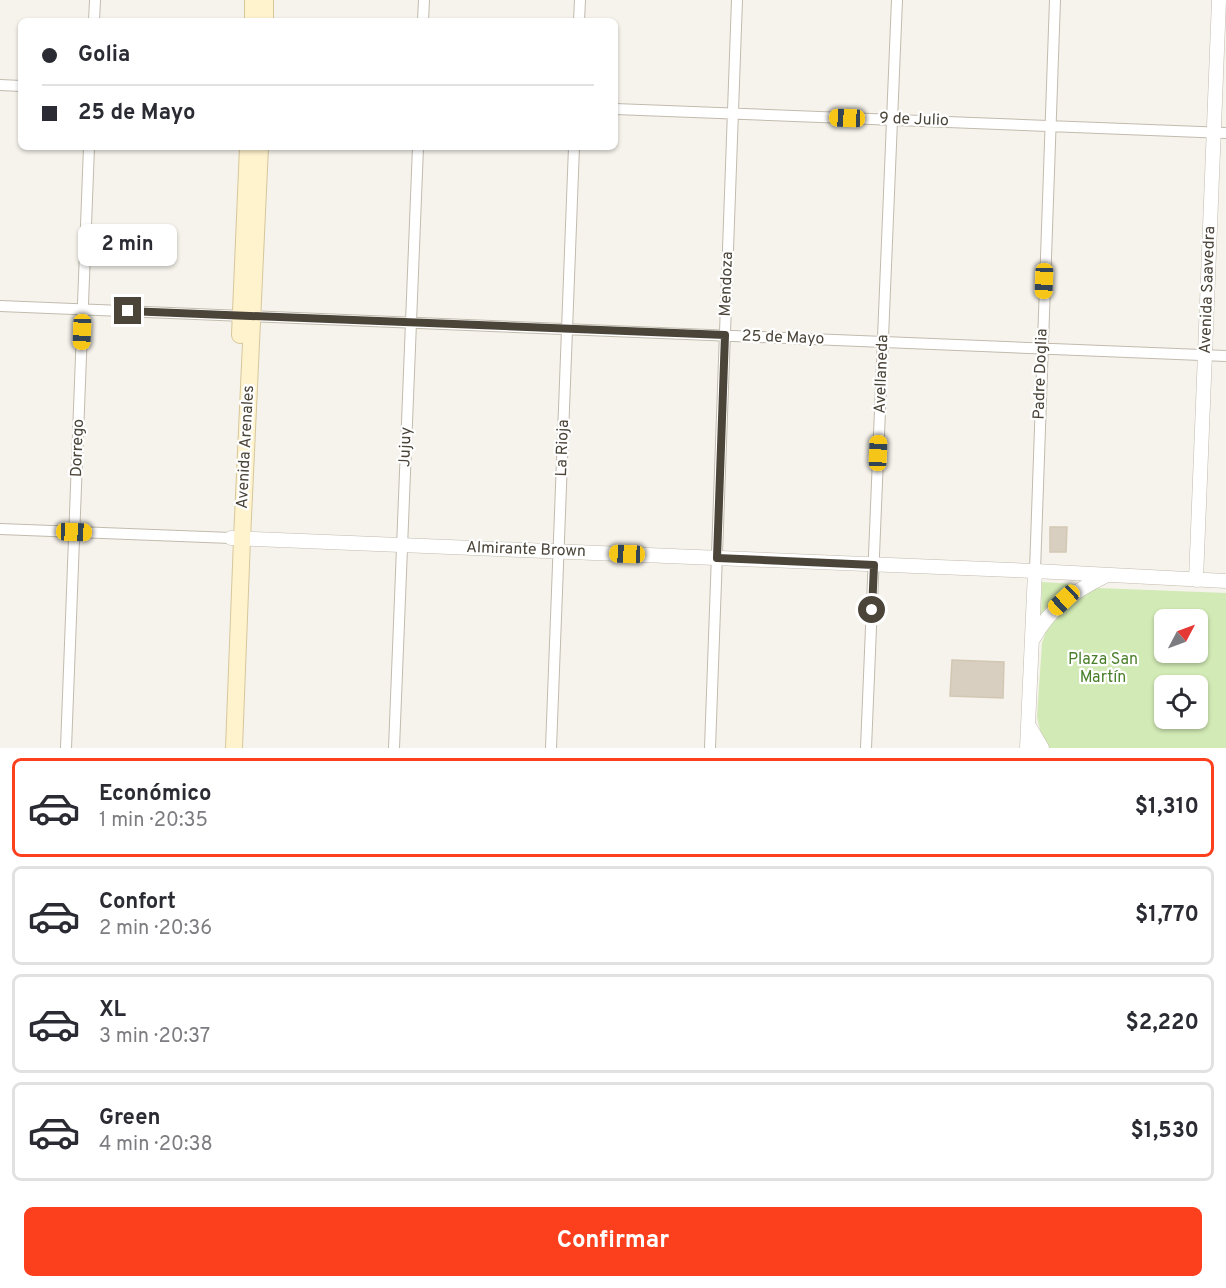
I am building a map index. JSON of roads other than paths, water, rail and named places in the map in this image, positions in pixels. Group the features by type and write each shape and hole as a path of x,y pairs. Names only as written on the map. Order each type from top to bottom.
{"main road":[{"path":"253,18 254,0"},
{"path":"265,0 265,18"},
{"name":"Avenida Arenales","path":"247,316 248,150"},
{"name":"Avenida Arenales","path":"224,748 237,538 247,316 260,150"},
{"name":"Avenida Arenales","path":"234,748 237,538"}],"street":[{"path":"94,18 95,0"},
{"path":"423,18 424,0"},
{"path":"579,18 580,0"},
{"name":"Mendoza","path":"710,748 737,0"},
{"name":"Avellaneda","path":"866,748 897,0"},
{"name":"Padre Doglia","path":"1027,748 1055,0"},
{"name":"Avenida Saavedra","path":"1196,580 1206,355 1220,132 1220,0"},
{"path":"0,85 18,86"},
{"name":"9 de Julio","path":"618,109 1220,132"},
{"name":"Dorrego","path":"66,748 89,150"},
{"name":"Jujuy","path":"394,748 418,150"},
{"name":"La Rioja","path":"551,748 574,150"},
{"name":"25 de Mayo","path":"0,306 1226,356"},
{"name":"Almirante Brown","path":"0,529 1035,571 1226,581"},
{"path":"1032,640 1040,625 1064,600 1107,575"},
{"path":"1028,724 1042,748"}],"park label":[{"name":"Plaza San Martín","path":"1103,669"}]}
